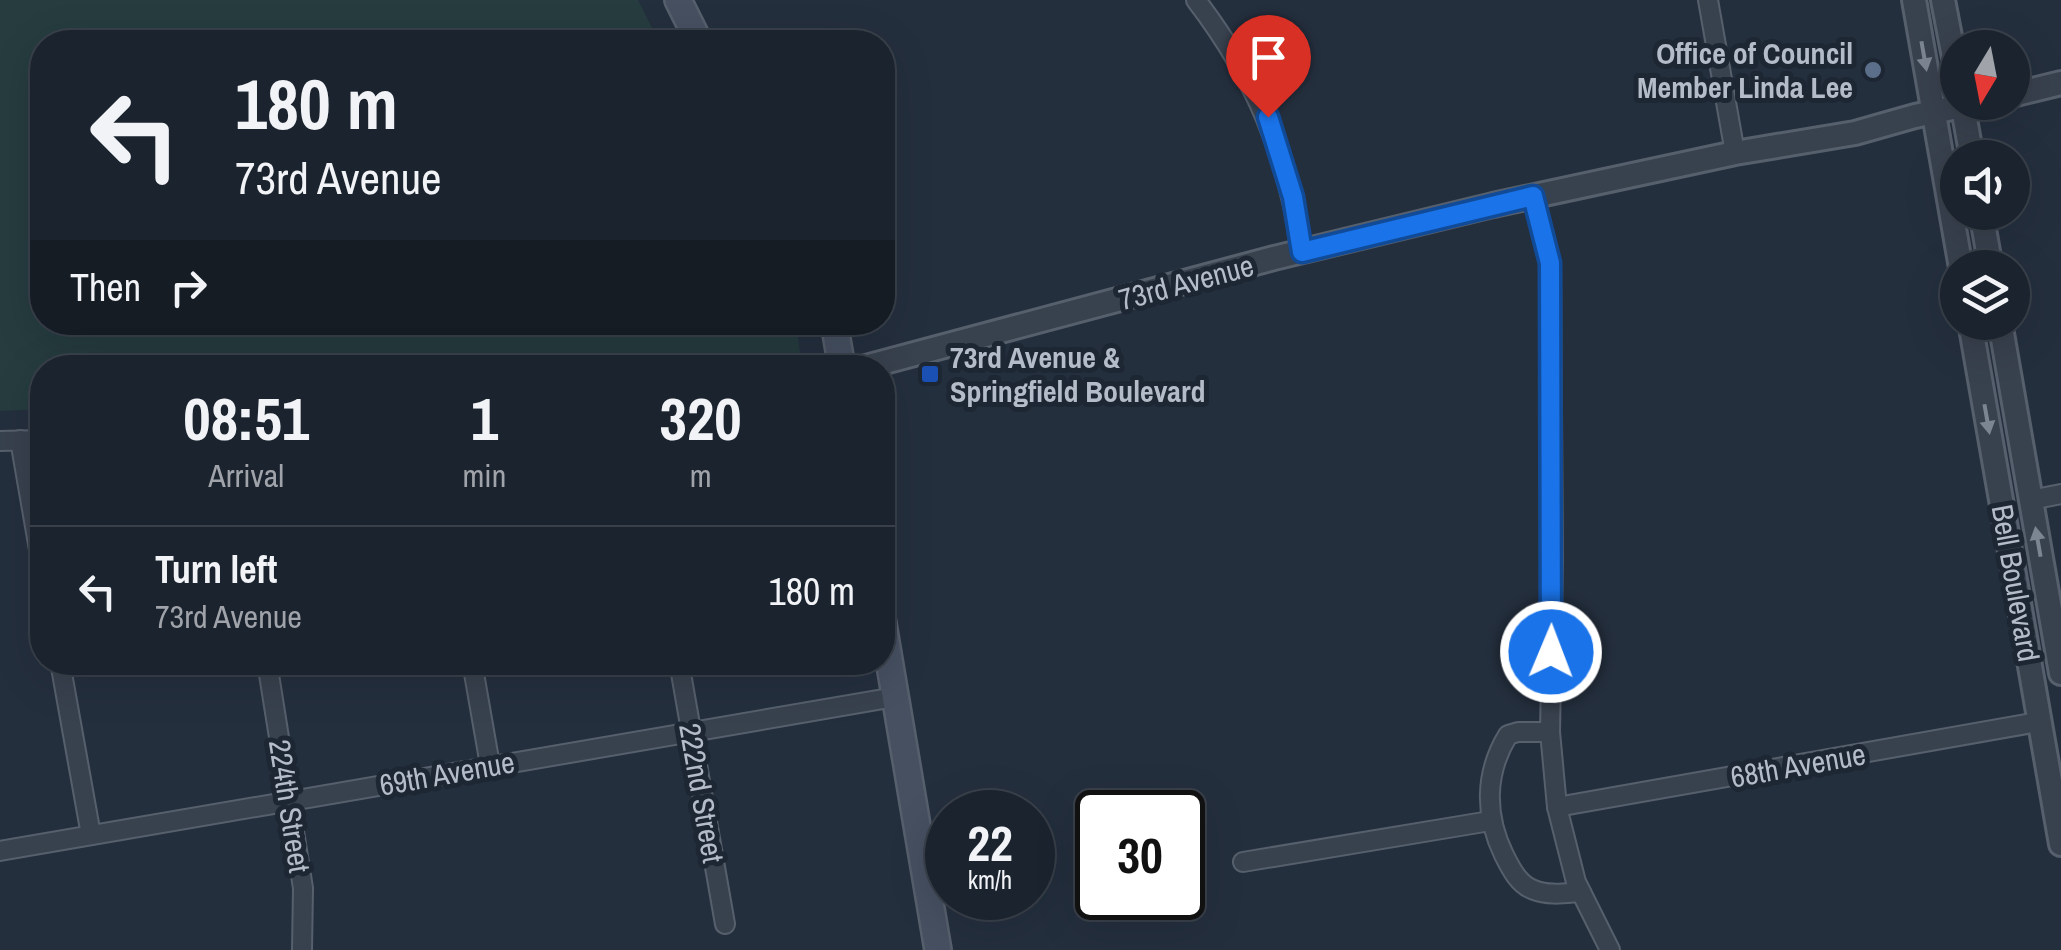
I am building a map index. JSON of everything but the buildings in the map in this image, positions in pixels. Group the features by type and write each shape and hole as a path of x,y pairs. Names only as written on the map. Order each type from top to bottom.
{"main road":[{"path":"678,0 693,30"},
{"path":"891,675 938,950"}],"street":[{"path":"1196,0 1234,53 1268,117 1293,197 1302,252"},
{"path":"1708,0 1735,153"},
{"path":"1914,0 1958,250"},
{"path":"1943,0 1949,30"},
{"path":"2030,91 2061,83"},
{"name":"73rd Avenue","path":"895,359 1302,252 1533,196 1735,153 1855,133 1940,111"},
{"path":"1533,196 1550,263 1550,732 1558,807 1581,892 1610,950"},
{"name":"Bell Boulevard","path":"1973,340 2061,844"},
{"name":"Bell Boulevard","path":"2003,340 2061,673"},
{"path":"20,440 30,498"},
{"path":"0,441 30,440"},
{"path":"2031,500 2061,494"},
{"path":"62,675 91,835"},
{"name":"224th Street","path":"269,675 302,888 302,950"},
{"path":"474,675 490,765"},
{"name":"222nd Street","path":"681,675 725,924"},
{"name":"69th Avenue","path":"0,851 895,697"},
{"name":"68th Avenue","path":"1558,807 2038,722"},
{"path":"1550,732 1518,732 1508,736 1491,781 1490,821 1511,869 1524,884 1550,894 1581,892"},
{"path":"1243,862 1490,821"}],"green space":[{"path":"0,0 638,0 653,30 30,30 30,335 798,335 800,355 30,355 30,410 0,411"}],"place":[{"name":"Office of Council Member Linda Lee","path":"1873,70"},
{"name":"73rd Avenue & Springfield Boulevard","path":"930,374"}],"route":[{"path":"1268,117 1293,197 1302,252 1533,196 1550,263 1551,652"}]}
